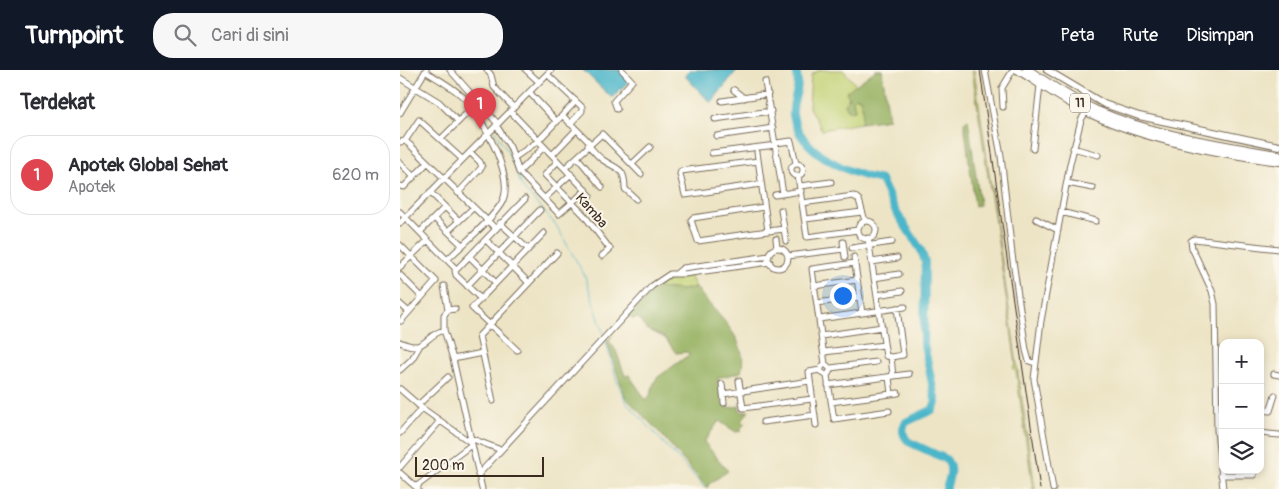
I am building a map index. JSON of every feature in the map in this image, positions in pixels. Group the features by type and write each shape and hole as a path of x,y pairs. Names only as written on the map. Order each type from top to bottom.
{"highway":[{"name":"11","path":"1027,70 1086,106 1115,119 1279,156"},
{"name":"11","path":"1037,70 1089,101 1152,127 1279,150"}],"street":[{"path":"400,113 426,70 453,89 472,108 489,133 506,178 502,202 447,260"},
{"path":"450,70 496,125 514,158 519,172 560,214 586,190"},
{"name":"Kamba","path":"487,70 491,75 494,87 512,110 538,141 590,195"},
{"path":"526,70 539,82"},
{"path":"617,109 614,101 632,81 622,70"},
{"path":"985,70 1001,156 1012,254 1026,350 1029,361 1035,363"},
{"path":"1003,107 1002,88 1013,70"},
{"path":"1017,70 1086,112 1147,135 1279,162"},
{"path":"1047,70 1058,73 1104,104 1139,116 1279,146"},
{"path":"400,223 549,72 582,107 582,110 570,124"},
{"path":"400,78 439,102 458,121"},
{"path":"765,82 783,194"},
{"path":"1033,149 1040,85"},
{"path":"734,90 748,96"},
{"path":"529,92 557,122"},
{"path":"722,101 768,94"},
{"path":"514,158 538,141 576,101"},
{"path":"441,139 472,108"},
{"path":"715,119 771,111"},
{"path":"1052,489 1034,383 1035,363 1073,148 1086,112"},
{"path":"563,116 601,159 621,170 625,179 625,189 636,199"},
{"path":"462,159 419,120 402,141 496,228"},
{"path":"717,136 773,128"},
{"path":"552,155 576,130"},
{"path":"565,168 600,134 604,134 641,174"},
{"path":"712,153 791,141 796,164"},
{"path":"519,172 544,147"},
{"path":"632,164 650,148"},
{"path":"1073,148 1098,155"},
{"path":"458,193 482,167 480,162 470,152"},
{"path":"756,152 768,231"},
{"path":"576,157 602,187"},
{"path":"556,187 545,174 558,161"},
{"path":"758,161 681,171 680,174 685,195 761,184"},
{"path":"400,186 404,187 427,163"},
{"path":"796,164 802,165 807,169 798,176"},
{"path":"796,164 791,170 794,175 798,176"},
{"path":"401,165 414,177"},
{"path":"545,198 571,174"},
{"path":"798,176 808,237 858,230 865,221"},
{"path":"775,195 831,182"},
{"path":"1067,183 1093,188"},
{"name":"Kamba","path":"556,187 610,248 602,256"},
{"path":"430,192 460,221"},
{"path":"802,203 854,196 859,200 865,221"},
{"path":"480,299 454,273 525,198"},
{"path":"420,232 445,207"},
{"path":"764,207 693,218 691,220 698,241 768,231 775,235"},
{"path":"448,231 474,208"},
{"path":"467,286 540,210"},
{"path":"781,210 786,241"},
{"path":"400,212 456,269"},
{"path":"805,219 862,212"},
{"path":"1061,212 1096,221"},
{"path":"434,218 462,245"},
{"path":"1036,219 1058,230"},
{"path":"858,230 861,236 868,238 874,235 875,227 872,222 865,221"},
{"path":"500,223 528,249"},
{"path":"875,227 883,226"},
{"path":"775,235 784,229"},
{"path":"842,232 846,261"},
{"path":"516,350 472,309 544,233"},
{"path":"775,235 777,248"},
{"path":"868,238 886,356 891,357 904,355 897,308"},
{"path":"1220,429 1215,304 1212,291 1192,248 1191,241 1194,239 1279,249"},
{"path":"400,267 428,240"},
{"path":"486,240 529,284"},
{"path":"852,248 892,242"},
{"path":"400,246 436,280 401,321"},
{"path":"777,248 783,249 788,256 787,263 782,267 775,267 769,259 772,251 777,248"},
{"path":"788,256 844,250"},
{"path":"492,401 479,336 557,253"},
{"path":"470,257 496,283"},
{"path":"872,262 896,258"},
{"path":"478,475 600,341 652,286 664,277 678,272 682,268 769,259"},
{"path":"816,425 809,372 820,370 825,364 812,269 855,260 862,313"},
{"path":"874,278 899,274"},
{"path":"400,275 422,297"},
{"path":"814,286 857,280"},
{"path":"444,286 448,310"},
{"path":"877,295 902,291"},
{"path":"817,303 860,297"},
{"path":"400,304 409,312"},
{"path":"819,319 905,307"},
{"path":"455,309 448,310 444,315 444,330 453,359 482,489"},
{"path":"821,336 882,327"},
{"path":"400,370 412,359 418,347 444,330"},
{"path":"400,342 412,347 418,347"},
{"path":"824,352 884,345"},
{"path":"453,359 482,353"},
{"path":"891,357 891,394"},
{"path":"825,364 831,368 876,362"},
{"path":"827,376 831,373 831,368"},
{"path":"820,370 822,374 827,376"},
{"path":"828,386 909,374"},
{"path":"827,376 835,419 889,411"},
{"path":"400,434 420,407 448,377"},
{"path":"739,381 743,408 812,399"},
{"path":"723,394 810,381"},
{"path":"722,384 724,402"},
{"path":"400,389 420,407 471,442 501,450"},
{"path":"831,402 898,393"},
{"path":"1264,410 1270,411 1276,395"},
{"path":"763,422 815,415"},
{"path":"400,467 440,421"},
{"path":"1264,433 1279,435"},
{"path":"400,473 417,488 471,442"},
{"path":"1222,489 1221,475 1254,475"}],"green space":[{"path":"819,70 843,70 857,86 847,92 849,97 847,109 855,110 853,100 855,97 860,98 863,109 861,123 822,130 809,108 811,75"},
{"path":"876,70 882,70 889,119 861,123 863,109 860,98 855,97 853,100 855,110 850,111 845,105 849,97 846,92"},
{"path":"972,70 974,70 1035,489 1033,489 1016,371 1013,368 1016,364"},
{"path":"968,119 980,205 975,206 964,122"},
{"path":"690,276 696,287 683,290 656,288 667,281"},
{"path":"696,287 728,326 740,348 743,360 741,372 718,378 722,403 728,408 739,406 741,412 749,411 741,421 745,424 740,429 742,431 736,432 719,421 704,442 728,471 709,484 707,488 660,433 625,397 607,342 612,335 609,341 616,351 625,376 629,375 646,400 658,377 690,354 686,352 676,353 665,338 646,329 639,318 632,319 629,315 656,288 683,290"}],"water":[{"path":"583,70 620,70 630,80 612,98"},
{"path":"689,70 737,70 711,103 685,76"}],"waterway":[{"path":"796,70 798,84 793,104 793,115 797,128 805,140 815,150 841,167 881,180 896,212 921,250 925,262 924,344 936,403 932,410 906,422 903,432 909,442 946,459 950,466 946,489"},
{"path":"481,108 491,127"},
{"path":"494,130 507,150 523,188 556,225 585,276 604,335"},
{"path":"605,339 617,381 627,403 706,489"}],"railway":[{"path":"980,70 1040,489"}],"place":[{"name":"Apotek Global Sehat","path":"480,129"}]}
